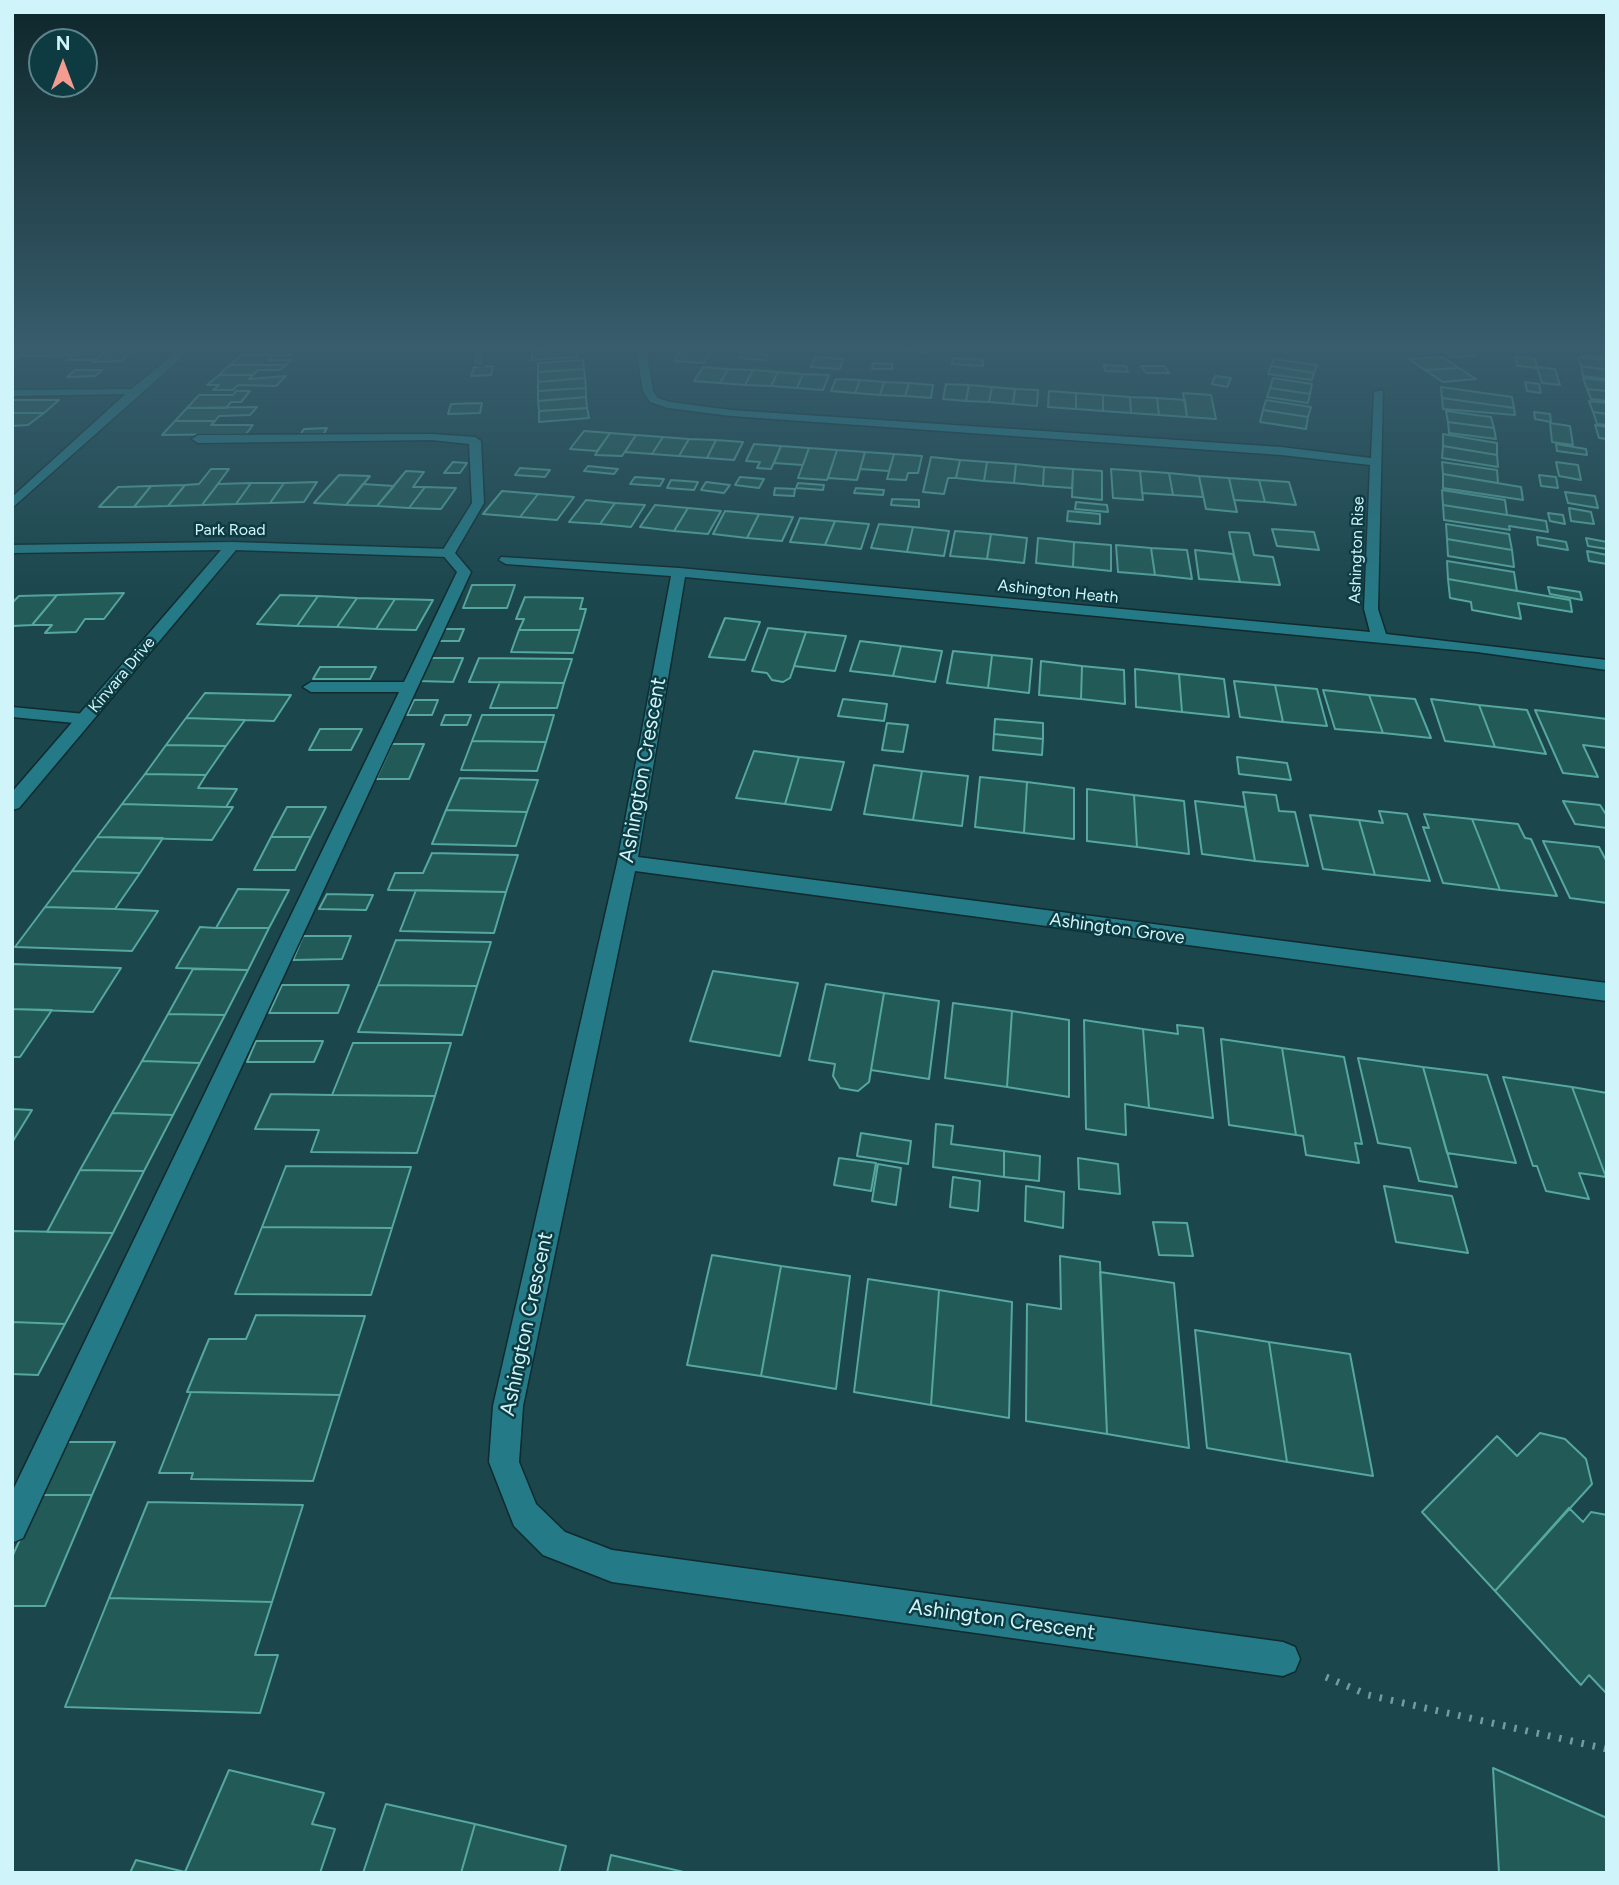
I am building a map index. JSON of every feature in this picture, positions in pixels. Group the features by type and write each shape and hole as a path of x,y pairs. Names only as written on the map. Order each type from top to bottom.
{"street":[{"path":"12,505 88,435"},
{"path":"1049,435 1281,451 1377,462"},
{"name":"Ashington Rise","path":"1378,435 1371,609 1380,639"},
{"path":"12,1527 464,572 448,553 478,503 475,441 432,437 198,439"},
{"name":"Park Road","path":"12,549 232,547 448,553"},
{"name":"Kinvara Drive","path":"12,804 232,547"},
{"name":"Ashington Heath","path":"506,560 679,572 1534,654 1607,665"},
{"name":"Ashington Crescent","path":"679,572 627,863 508,1406 504,1462 525,1515 554,1544 612,1566 1283,1659"},
{"path":"311,687 410,687"},
{"path":"12,712 85,719"},
{"name":"Ashington Grove","path":"627,863 1607,992"}],"path":[{"path":"1283,1659 1368,1695 1607,1749"}],"building":[{"path":"581,435 609,435 597,451 570,449"},
{"path":"609,435 636,435 622,456 595,455"},
{"path":"636,435 663,437 652,454 625,452"},
{"path":"1443,435 1497,443 1497,455 1443,446"},
{"path":"1464,435 1495,435 1496,439"},
{"path":"1551,435 1571,435 1573,445 1552,442"},
{"path":"663,437 689,439 679,456 652,454"},
{"path":"689,439 716,440 707,458 679,456"},
{"path":"716,440 743,442 734,460 707,458"},
{"path":"754,444 781,446 771,469 757,468 760,462 746,461"},
{"path":"1556,444 1586,449 1587,455 1557,451"},
{"path":"781,446 809,448 803,465 774,463"},
{"path":"1443,446 1497,455 1498,467 1442,458"},
{"path":"809,448 837,450 827,480 798,478"},
{"path":"837,450 865,452 857,480 828,478"},
{"path":"865,452 894,454 889,471 860,469"},
{"path":"894,454 922,456 918,473 908,473 906,480 887,479"},
{"path":"931,457 960,460 956,478 948,478 944,494 923,492"},
{"path":"960,460 987,462 984,481 956,478"},
{"path":"453,462 467,463 460,473 444,473"},
{"path":"987,462 1016,464 1014,483 984,481"},
{"path":"1442,462 1497,470 1498,483 1443,474"},
{"path":"1556,462 1578,465 1581,480 1559,476"},
{"path":"1016,464 1044,467 1043,486 1014,483"},
{"path":"588,466 618,469 614,474 584,471"},
{"path":"1044,467 1073,469 1072,488 1043,486"},
{"path":"520,468 550,470 545,477 515,475"},
{"path":"211,469 229,469 202,505 168,506 185,485 199,484"},
{"path":"1073,469 1102,471 1102,500 1072,497"},
{"path":"1111,469 1140,471 1143,500 1113,498"},
{"path":"406,471 424,472 413,487 425,487 409,508 377,506"},
{"path":"1140,471 1169,473 1173,495 1142,493"},
{"path":"1169,473 1199,476 1203,497 1173,495"},
{"path":"1443,474 1521,487 1523,500 1443,488"},
{"path":"339,475 370,476 346,505 314,503"},
{"path":"1539,475 1556,477 1558,488 1541,486"},
{"path":"1199,476 1229,478 1237,512 1206,509"},
{"path":"635,477 664,479 660,486 630,484"},
{"path":"740,477 764,479 759,488 735,485"},
{"path":"1229,478 1259,480 1265,502 1234,500"},
{"path":"671,480 698,482 694,490 667,488"},
{"path":"1259,480 1289,482 1296,505 1265,502"},
{"path":"317,482 304,502 270,503 284,483"},
{"path":"706,482 730,485 724,493 701,490"},
{"path":"251,483 236,504 202,505 218,484"},
{"path":"251,483 284,483 270,503 236,504"},
{"path":"798,483 824,485 823,490 796,488"},
{"path":"363,484 394,486 377,506 346,505"},
{"path":"185,485 168,506 134,507 151,486"},
{"path":"151,486 134,507 99,507 118,487"},
{"path":"425,487 456,488 441,509 409,508"},
{"path":"775,488 795,489 794,496 774,495"},
{"path":"856,488 884,490 883,495 854,493"},
{"path":"1442,490 1505,500 1507,515 1443,505"},
{"path":"502,491 538,494 520,517 483,514"},
{"path":"1565,492 1595,496 1598,508 1568,503"},
{"path":"538,494 574,497 557,520 520,517"},
{"path":"892,499 919,500 919,507 891,505"},
{"path":"586,500 615,503 600,524 569,522"},
{"path":"1076,502 1107,505 1108,512 1075,509"},
{"path":"615,503 645,505 631,527 600,524"},
{"path":"655,505 688,508 674,531 640,527"},
{"path":"1443,505 1546,521 1548,532 1509,526 1510,530 1444,520"},
{"path":"688,508 721,511 708,534 674,531"},
{"path":"1569,508 1591,512 1594,524 1571,521"},
{"path":"725,511 759,514 747,538 713,534"},
{"path":"1068,511 1100,514 1100,524 1067,521"},
{"path":"1548,513 1563,515 1565,524 1550,521"},
{"path":"759,514 793,517 782,541 747,538"},
{"path":"800,518 835,521 825,545 790,542"},
{"path":"835,521 869,524 861,549 825,545"},
{"path":"879,524 913,527 907,552 871,548"},
{"path":"1446,524 1509,534 1512,550 1447,539"},
{"path":"913,527 949,531 944,556 907,552"},
{"path":"1272,529 1314,532 1319,550 1277,546"},
{"path":"955,531 991,534 987,559 950,556"},
{"path":"1229,532 1249,533 1254,555 1273,557 1280,585 1240,582"},
{"path":"991,534 1027,538 1024,563 987,559"},
{"path":"1537,537 1566,542 1568,550 1538,545"},
{"path":"1038,538 1074,542 1073,567 1036,563"},
{"path":"1586,538 1607,542 1607,549 1588,546"},
{"path":"1447,539 1512,550 1514,567 1448,556"},
{"path":"1074,542 1111,545 1111,571 1073,567"},
{"path":"1116,545 1151,548 1155,575 1118,572"},
{"path":"1151,548 1187,550 1192,579 1155,575"},
{"path":"1195,550 1233,554 1240,582 1199,579"},
{"path":"1587,551 1607,555 1607,564 1589,561"},
{"path":"1447,561 1514,572 1517,591 1448,579"},
{"path":"1448,579 1570,600 1572,612 1518,603 1521,619 1472,610 1471,602 1450,598"},
{"path":"472,585 515,585 507,608 463,608"},
{"path":"1548,587 1580,592 1582,600 1550,594"},
{"path":"124,593 104,619 85,619 76,632 45,633 52,625 32,625 57,595"},
{"path":"57,595 32,625 12,626 12,603 19,596"},
{"path":"280,595 318,596 297,626 257,624"},
{"path":"318,596 357,598 337,627 297,626"},
{"path":"525,597 583,598 580,609 586,609 580,630 519,630 524,619 516,619"},
{"path":"357,598 395,599 376,629 337,627"},
{"path":"395,599 433,600 416,630 376,629"},
{"path":"725,618 760,622 745,660 709,657"},
{"path":"768,628 806,632 790,678 783,682 772,680 767,673 752,671"},
{"path":"444,629 464,629 459,641 439,641"},
{"path":"519,630 580,630 573,653 511,652"},
{"path":"806,632 846,636 835,671 794,666"},
{"path":"860,641 901,646 893,676 850,671"},
{"path":"901,646 942,651 935,682 893,676"},
{"path":"953,651 992,655 988,688 947,683"},
{"path":"992,655 1032,659 1029,693 988,688"},
{"path":"429,658 463,658 453,682 418,681"},
{"path":"479,658 572,659 564,683 469,682"},
{"path":"1041,661 1082,666 1081,699 1039,695"},
{"path":"1082,666 1124,670 1125,704 1081,699"},
{"path":"320,667 376,667 370,679 313,679"},
{"path":"1135,669 1179,674 1182,712 1136,707"},
{"path":"1179,674 1224,679 1229,717 1182,712"},
{"path":"1234,681 1275,685 1283,722 1240,717"},
{"path":"500,682 564,683 557,708 490,708"},
{"path":"1275,685 1317,689 1327,726 1283,722"},
{"path":"1323,690 1369,695 1383,733 1335,729"},
{"path":"205,693 291,695 274,721 186,718"},
{"path":"1369,695 1415,699 1431,738 1383,733"},
{"path":"843,699 887,704 884,721 838,716"},
{"path":"1431,699 1479,705 1495,747 1445,741"},
{"path":"414,700 438,700 432,715 407,715"},
{"path":"1479,705 1527,710 1546,754 1495,747"},
{"path":"1535,710 1607,719 1607,748 1583,745 1598,777 1563,773"},
{"path":"445,715 471,715 467,725 441,725"},
{"path":"482,715 554,715 546,742 472,741"},
{"path":"186,718 245,720 226,746 166,745"},
{"path":"995,719 1043,723 1043,739 994,734"},
{"path":"887,723 908,725 903,752 882,750"},
{"path":"320,729 362,729 351,750 309,750"},
{"path":"994,734 1043,739 1042,755 993,750"},
{"path":"472,741 546,742 537,771 461,770"},
{"path":"392,744 424,744 409,779 376,779"},
{"path":"166,745 226,746 206,775 145,774"},
{"path":"754,751 799,757 785,804 736,798"},
{"path":"799,757 844,762 831,810 785,804"},
{"path":"1237,757 1287,763 1291,780 1239,774"},
{"path":"874,765 922,771 913,820 864,814"},
{"path":"922,771 968,776 962,826 913,820"},
{"path":"145,774 206,775 198,788 237,789 226,807 122,804"},
{"path":"980,777 1027,782 1024,833 975,827"},
{"path":"460,778 538,780 527,812 446,810"},
{"path":"1027,782 1074,788 1074,839 1024,833"},
{"path":"1087,789 1134,795 1137,847 1087,841"},
{"path":"1243,792 1276,795 1279,811 1295,812 1308,866 1255,861"},
{"path":"1134,795 1184,801 1189,854 1137,847"},
{"path":"1195,801 1245,807 1255,861 1202,854"},
{"path":"1563,801 1600,805 1607,816 1607,828 1575,824"},
{"path":"122,804 233,807 212,840 97,837"},
{"path":"287,807 326,807 311,837 271,837"},
{"path":"446,810 527,812 516,846 432,844"},
{"path":"1379,811 1407,814 1430,881 1375,875 1359,820 1383,823"},
{"path":"1424,814 1472,819 1500,890 1443,883 1423,827 1429,828"},
{"path":"1310,815 1359,820 1375,875 1323,869"},
{"path":"1472,819 1518,824 1525,838 1531,839 1557,896 1500,890"},
{"path":"97,837 163,838 140,873 72,871"},
{"path":"271,837 311,837 295,870 254,870"},
{"path":"1543,841 1599,847 1607,862 1607,903 1570,898"},
{"path":"432,853 518,855 506,892 388,890 395,873 423,873"},
{"path":"72,871 140,873 115,909 45,907"},
{"path":"238,889 289,890 269,928 216,928"},
{"path":"416,890 506,892 494,933 400,931"},
{"path":"327,894 373,895 366,910 319,909"},
{"path":"45,907 158,911 132,951 15,947"},
{"path":"200,927 269,928 248,970 176,968"},
{"path":"303,936 351,936 342,959 293,960"},
{"path":"396,940 491,942 477,986 378,985"},
{"path":"12,964 121,968 93,1012 12,1009"},
{"path":"193,969 248,970 225,1015 168,1014"},
{"path":"713,971 798,983 780,1056 690,1041"},
{"path":"826,984 884,993 869,1082 858,1091 840,1088 833,1076 835,1064 809,1060"},
{"path":"282,985 349,985 338,1013 269,1013"},
{"path":"378,985 477,986 462,1035 358,1032"},
{"path":"884,993 939,1001 929,1079 871,1070"},
{"path":"953,1003 1012,1011 1007,1087 945,1078"},
{"path":"12,1009 52,1010 20,1057 12,1057"},
{"path":"1012,1011 1069,1020 1069,1097 1007,1087"},
{"path":"168,1014 225,1015 200,1063 142,1061"},
{"path":"1084,1020 1143,1029 1149,1108 1125,1104 1126,1135 1086,1129"},
{"path":"1177,1025 1203,1028 1213,1118 1149,1108 1143,1029 1178,1034"},
{"path":"1221,1039 1282,1048 1296,1135 1229,1125"},
{"path":"256,1041 323,1041 314,1062 247,1062"},
{"path":"353,1043 451,1043 435,1096 332,1095"},
{"path":"1282,1048 1344,1057 1362,1144 1355,1143 1359,1163 1306,1155 1303,1136 1296,1135"},
{"path":"1358,1058 1423,1067 1457,1187 1419,1181 1410,1148 1378,1143"},
{"path":"142,1061 200,1063 173,1115 112,1113"},
{"path":"1423,1067 1487,1075 1516,1163 1447,1153"},
{"path":"1503,1077 1572,1087 1606,1177 1579,1173 1589,1199 1546,1191 1537,1166 1533,1166"},
{"path":"1572,1087 1607,1093 1607,1180 1606,1177"},
{"path":"271,1094 435,1096 417,1153 311,1152 319,1130 255,1129"},
{"path":"12,1109 32,1110 13,1141 12,1141"},
{"path":"112,1113 173,1115 144,1171 80,1170"},
{"path":"936,1124 953,1126 951,1144 1004,1151 1004,1177 933,1167"},
{"path":"861,1133 911,1141 908,1164 857,1156"},
{"path":"1004,1151 1040,1156 1039,1181 1004,1177"},
{"path":"839,1158 876,1163 871,1191 834,1185"},
{"path":"1078,1158 1118,1164 1120,1194 1079,1189"},
{"path":"878,1164 901,1168 896,1205 872,1201"},
{"path":"286,1166 411,1167 392,1228 262,1227"},
{"path":"80,1170 144,1171 113,1233 47,1232"},
{"path":"953,1177 980,1181 978,1211 950,1207"},
{"path":"1026,1186 1064,1192 1063,1228 1025,1221"},
{"path":"1384,1186 1452,1196 1468,1253 1396,1242"},
{"path":"1153,1222 1187,1223 1193,1256 1159,1255"},
{"path":"262,1227 392,1228 371,1295 235,1294"},
{"path":"12,1231 113,1233 65,1324 12,1322"},
{"path":"712,1255 781,1266 761,1376 687,1365"},
{"path":"1060,1256 1100,1262 1107,1434 1026,1421 1027,1304 1061,1309"},
{"path":"781,1266 850,1276 836,1389 761,1376"},
{"path":"1100,1272 1174,1283 1189,1448 1107,1434"},
{"path":"868,1279 939,1290 931,1405 854,1392"},
{"path":"939,1290 1012,1302 1009,1418 931,1405"},
{"path":"256,1315 365,1316 340,1395 187,1392 209,1339 246,1339"},
{"path":"12,1322 65,1324 38,1375 12,1374"},
{"path":"1195,1330 1269,1342 1287,1462 1207,1448"},
{"path":"1269,1342 1350,1354 1373,1476 1287,1462"},
{"path":"191,1392 340,1395 313,1481 191,1479 193,1473 159,1473"},
{"path":"1540,1433 1565,1439 1586,1459 1592,1484 1495,1591 1422,1512 1497,1436 1517,1456"},
{"path":"65,1442 115,1442 92,1495 40,1495"},
{"path":"40,1495 92,1495 45,1606 12,1606 12,1557"},
{"path":"148,1502 303,1505 272,1602 109,1598"},
{"path":"1569,1508 1583,1522 1591,1512 1607,1515 1607,1694 1589,1675 1581,1685 1495,1591"},
{"path":"109,1598 272,1602 255,1655 278,1655 260,1713 65,1707"},
{"path":"1493,1768 1607,1818 1607,1873 1499,1873"},
{"path":"229,1770 324,1793 312,1824 335,1829 320,1873 130,1873 136,1860 185,1872"},
{"path":"386,1804 475,1824 461,1873 363,1873"},
{"path":"475,1824 566,1846 559,1873 461,1873"},
{"path":"611,1855 688,1873 607,1873"}]}
